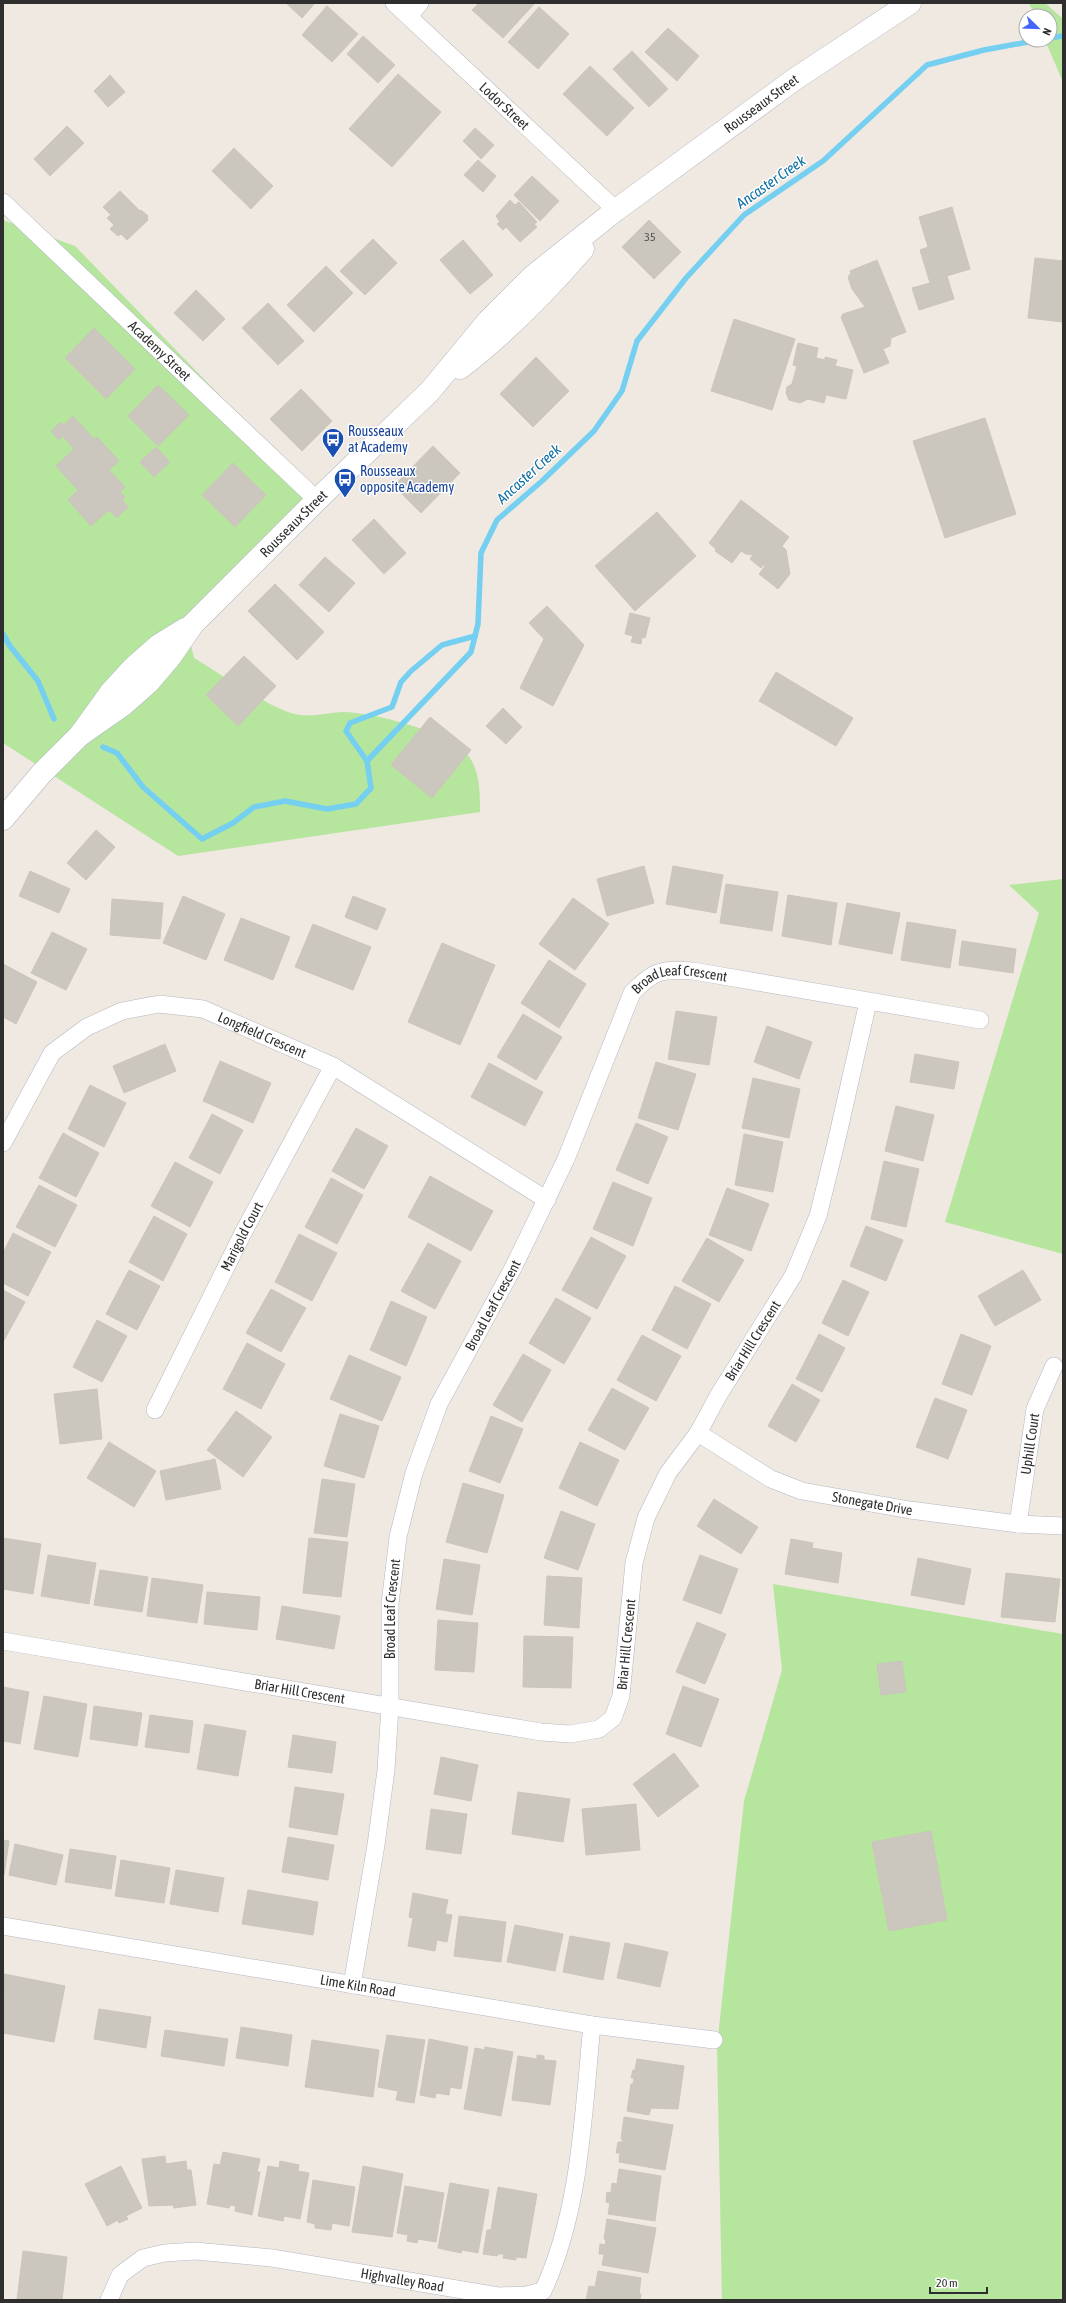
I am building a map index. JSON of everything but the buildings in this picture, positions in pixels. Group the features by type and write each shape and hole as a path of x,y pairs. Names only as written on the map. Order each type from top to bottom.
{"main road":[{"name":"Rousseaux Street","path":"3,819 41,774 80,735 111,692 133,668 159,645 193,624 317,500 430,391 488,321 533,276 616,210 795,79 910,3"}],"street":[{"name":"Lodor Street","path":"394,3 616,210"},
{"path":"409,16 420,3"},
{"name":"Academy Street","path":"3,202 317,500"},
{"name":"Broad Leaf Crescent","path":"352,1985 376,1845 386,1770 390,1707 390,1604 398,1537 414,1474 439,1404 513,1268 547,1200 592,1098 632,993 648,976 669,969 694,971 980,1020"},
{"name":"Briar Hill Crescent","path":"3,1641 541,1732 570,1734 599,1729 613,1718 620,1696 634,1563 646,1518 668,1472 698,1433 718,1396 793,1276 818,1216 838,1136 868,1002"},
{"name":"Longfield Crescent","path":"3,1143 52,1054 87,1027 122,1011 159,1004 203,1009 333,1066 547,1200"},
{"name":"Marigold Court","path":"155,1410 243,1232 333,1066"},
{"name":"Uphill Court","path":"1018,1524 1035,1409 1054,1366"},
{"name":"Stonegate Drive","path":"698,1433 771,1479 802,1491 910,1510 1018,1524 1063,1526"},
{"name":"Lime Kiln Road","path":"3,1926 592,2025 714,2040"},
{"name":"Highvalley Road","path":"109,2300 120,2275 143,2258 166,2253 195,2251 272,2258 498,2296 544,2295 553,2270 575,2178 592,2025"}],"green space":[{"path":"1029,3 1045,3 1051,8 1031,8"},
{"path":"1058,15 1063,19 1063,82 1048,48 1058,48"},
{"path":"3,220 75,246 325,504 190,641 194,658 262,700 289,713 300,715 317,715 340,712 358,713 408,724 426,730 455,744 465,752 474,765 478,780 480,812 178,856 3,743"},
{"path":"1063,879 1063,1254 945,1222 1039,913 1009,885"},
{"path":"773,1584 1063,1634 1063,2300 722,2300 717,2046 744,1801 782,1670"}],"waterway":[{"name":"Ancaster Creek","path":"1058,37 1062,36"},
{"name":"Ancaster Creek","path":"103,747 117,753 143,787 202,839 233,823 254,807 285,801 327,809 356,804 371,788 367,761 471,652 478,624 481,553 497,520 542,481 594,431 622,391 637,341 686,278 744,215 823,161 927,65 984,50 1018,44"},
{"name":"Ancaster Creek","path":"3,634 10,646 38,681 54,719"},
{"path":"367,761 346,731 350,723 392,707 401,682 411,671 442,645 475,636"}],"place":[{"name":"Rousseaux at Academy","path":"333,458"},
{"name":"Rousseaux opposite Academy","path":"345,498"}]}
